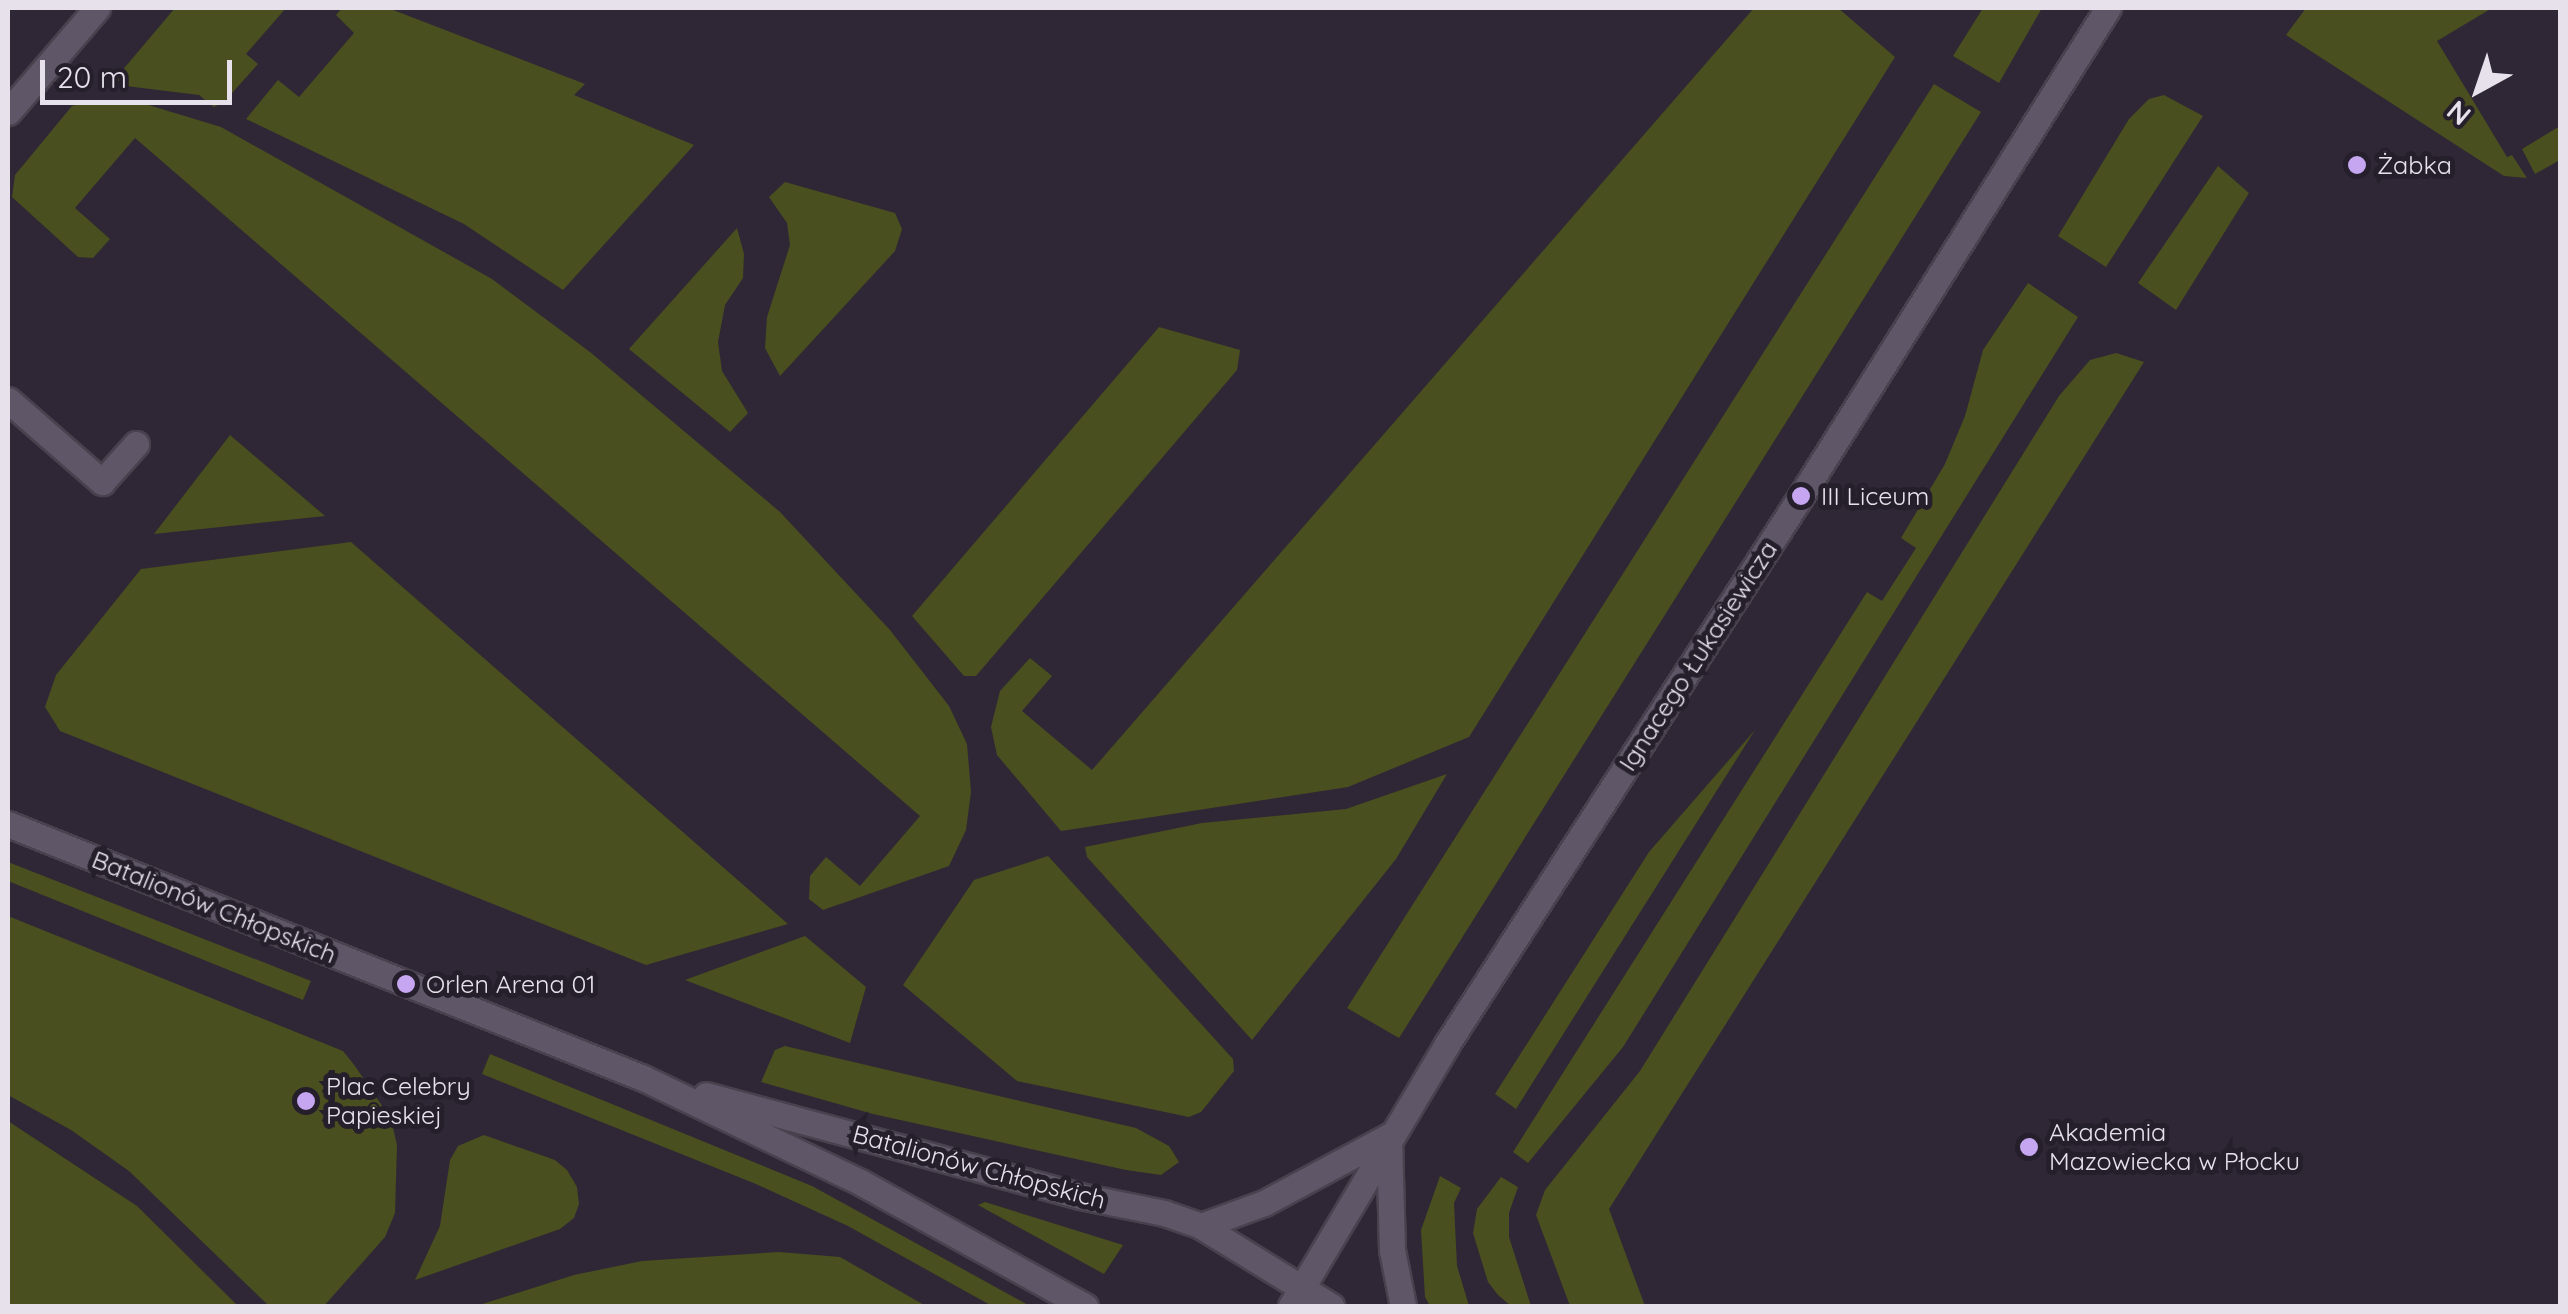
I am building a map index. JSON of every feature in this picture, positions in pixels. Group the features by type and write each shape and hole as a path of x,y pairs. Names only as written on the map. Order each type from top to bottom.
{"street":[{"path":"8,112 97,8"},
{"name":"Ignacego Łukasiewicza","path":"1298,1296 1390,1136 2108,8"},
{"path":"8,400 102,482 136,444"},
{"name":"Batalionów Chłopskich","path":"8,824 643,1078 860,1182 1086,1306"},
{"name":"Batalionów Chłopskich","path":"643,1078 1201,1226 1298,1296 1331,1306"},
{"path":"1201,1226 1264,1202 1390,1136 1392,1250 1403,1306"}],"green space":[{"path":"175,8 286,8 246,54 258,64 225,101 214,107 199,95 126,86 115,79"},
{"path":"342,8 388,8 585,84 574,95 694,145 563,290 464,224 246,119 278,80 299,97 354,33 336,15"},
{"path":"1754,8 1838,8 1895,57 1469,737 1348,787 1061,831 997,755 991,727 1000,691 1030,658 1052,676 1022,711 1092,770"},
{"path":"1983,8 2042,8 1999,83 1953,56"},
{"path":"2306,8 2492,8 2437,41 2507,157 2512,155 2527,178 2504,176 2286,35"},
{"path":"1934,84 1981,112 1399,1038 1347,1008"},
{"path":"2164,95 2203,116 2106,267 2058,236 2129,119 2149,99"},
{"path":"94,101 145,104 221,127 492,279 590,352 780,512 890,630 949,706 967,744 971,792 966,830 949,866 823,910 809,899 810,876 826,857 860,886 920,816 135,138 75,208 110,239 93,258 78,257 12,197 15,175 72,106"},
{"path":"2560,126 2560,160 2535,174 2522,149"},
{"path":"2218,166 2249,193 2176,310 2138,283"},
{"path":"785,182 895,213 902,229 895,251 780,376 765,348 767,317 790,245 787,223 769,197"},
{"path":"737,228 744,254 743,278 725,305 718,342 722,371 748,413 730,432 629,349"},
{"path":"2028,283 2078,317 1623,1047 1528,1163 1513,1152 1867,592 1882,601 1916,548 1901,538 1945,464 1965,416 1983,350"},
{"path":"1159,327 1240,350 1237,370 976,676 964,676 912,616"},
{"path":"2116,353 2144,362 1609,1209 1645,1306 1570,1306 1536,1215 1545,1190 1640,1071 2059,396 2090,360"},
{"path":"230,435 325,516 154,534"},
{"path":"351,542 788,924 646,965 60,731 45,707 56,675 141,569"},
{"path":"1755,730 1516,1109 1495,1094 1649,852"},
{"path":"1447,774 1396,859 1252,1040 1087,857 1085,847 1202,823 1346,809"},
{"path":"1048,856 1233,1059 1234,1071 1201,1112 1189,1117 1017,1081 903,985 974,880"},
{"path":"8,862 311,981 303,1000 8,881"},
{"path":"8,916 343,1051 391,1119 397,1145 395,1213 385,1237 324,1306 269,1306 129,1171 71,1130 8,1095"},
{"path":"805,936 866,987 850,1043 685,980"},
{"path":"785,1046 1136,1128 1169,1146 1179,1162 1161,1175 1126,1170 873,1114 761,1082 775,1050"},
{"path":"490,1054 812,1186 1030,1306 992,1306 848,1226 756,1184 482,1074"},
{"path":"8,1121 137,1206 238,1306 8,1306"},
{"path":"484,1135 555,1160 567,1170 577,1187 579,1204 574,1218 560,1229 415,1280 440,1226 450,1160 458,1146"},
{"path":"1440,1176 1461,1188 1454,1203 1457,1266 1469,1306 1430,1306 1425,1297 1421,1230"},
{"path":"1501,1177 1518,1187 1509,1213 1509,1237 1531,1306 1511,1306 1498,1295 1488,1282 1473,1233 1477,1209"},
{"path":"985,1202 1123,1245 1104,1274 978,1205"},
{"path":"779,1252 840,1257 926,1306 476,1306 574,1275 642,1261"}],"place":[{"name":"Żabka","path":"2357,165"},
{"name":"III Liceum","path":"1801,496"},
{"name":"Orlen Arena 01","path":"406,984"},
{"name":"Plac Celebry Papieskiej","path":"306,1101"},
{"name":"Akademia Mazowiecka w Płocku","path":"2029,1147"}]}
